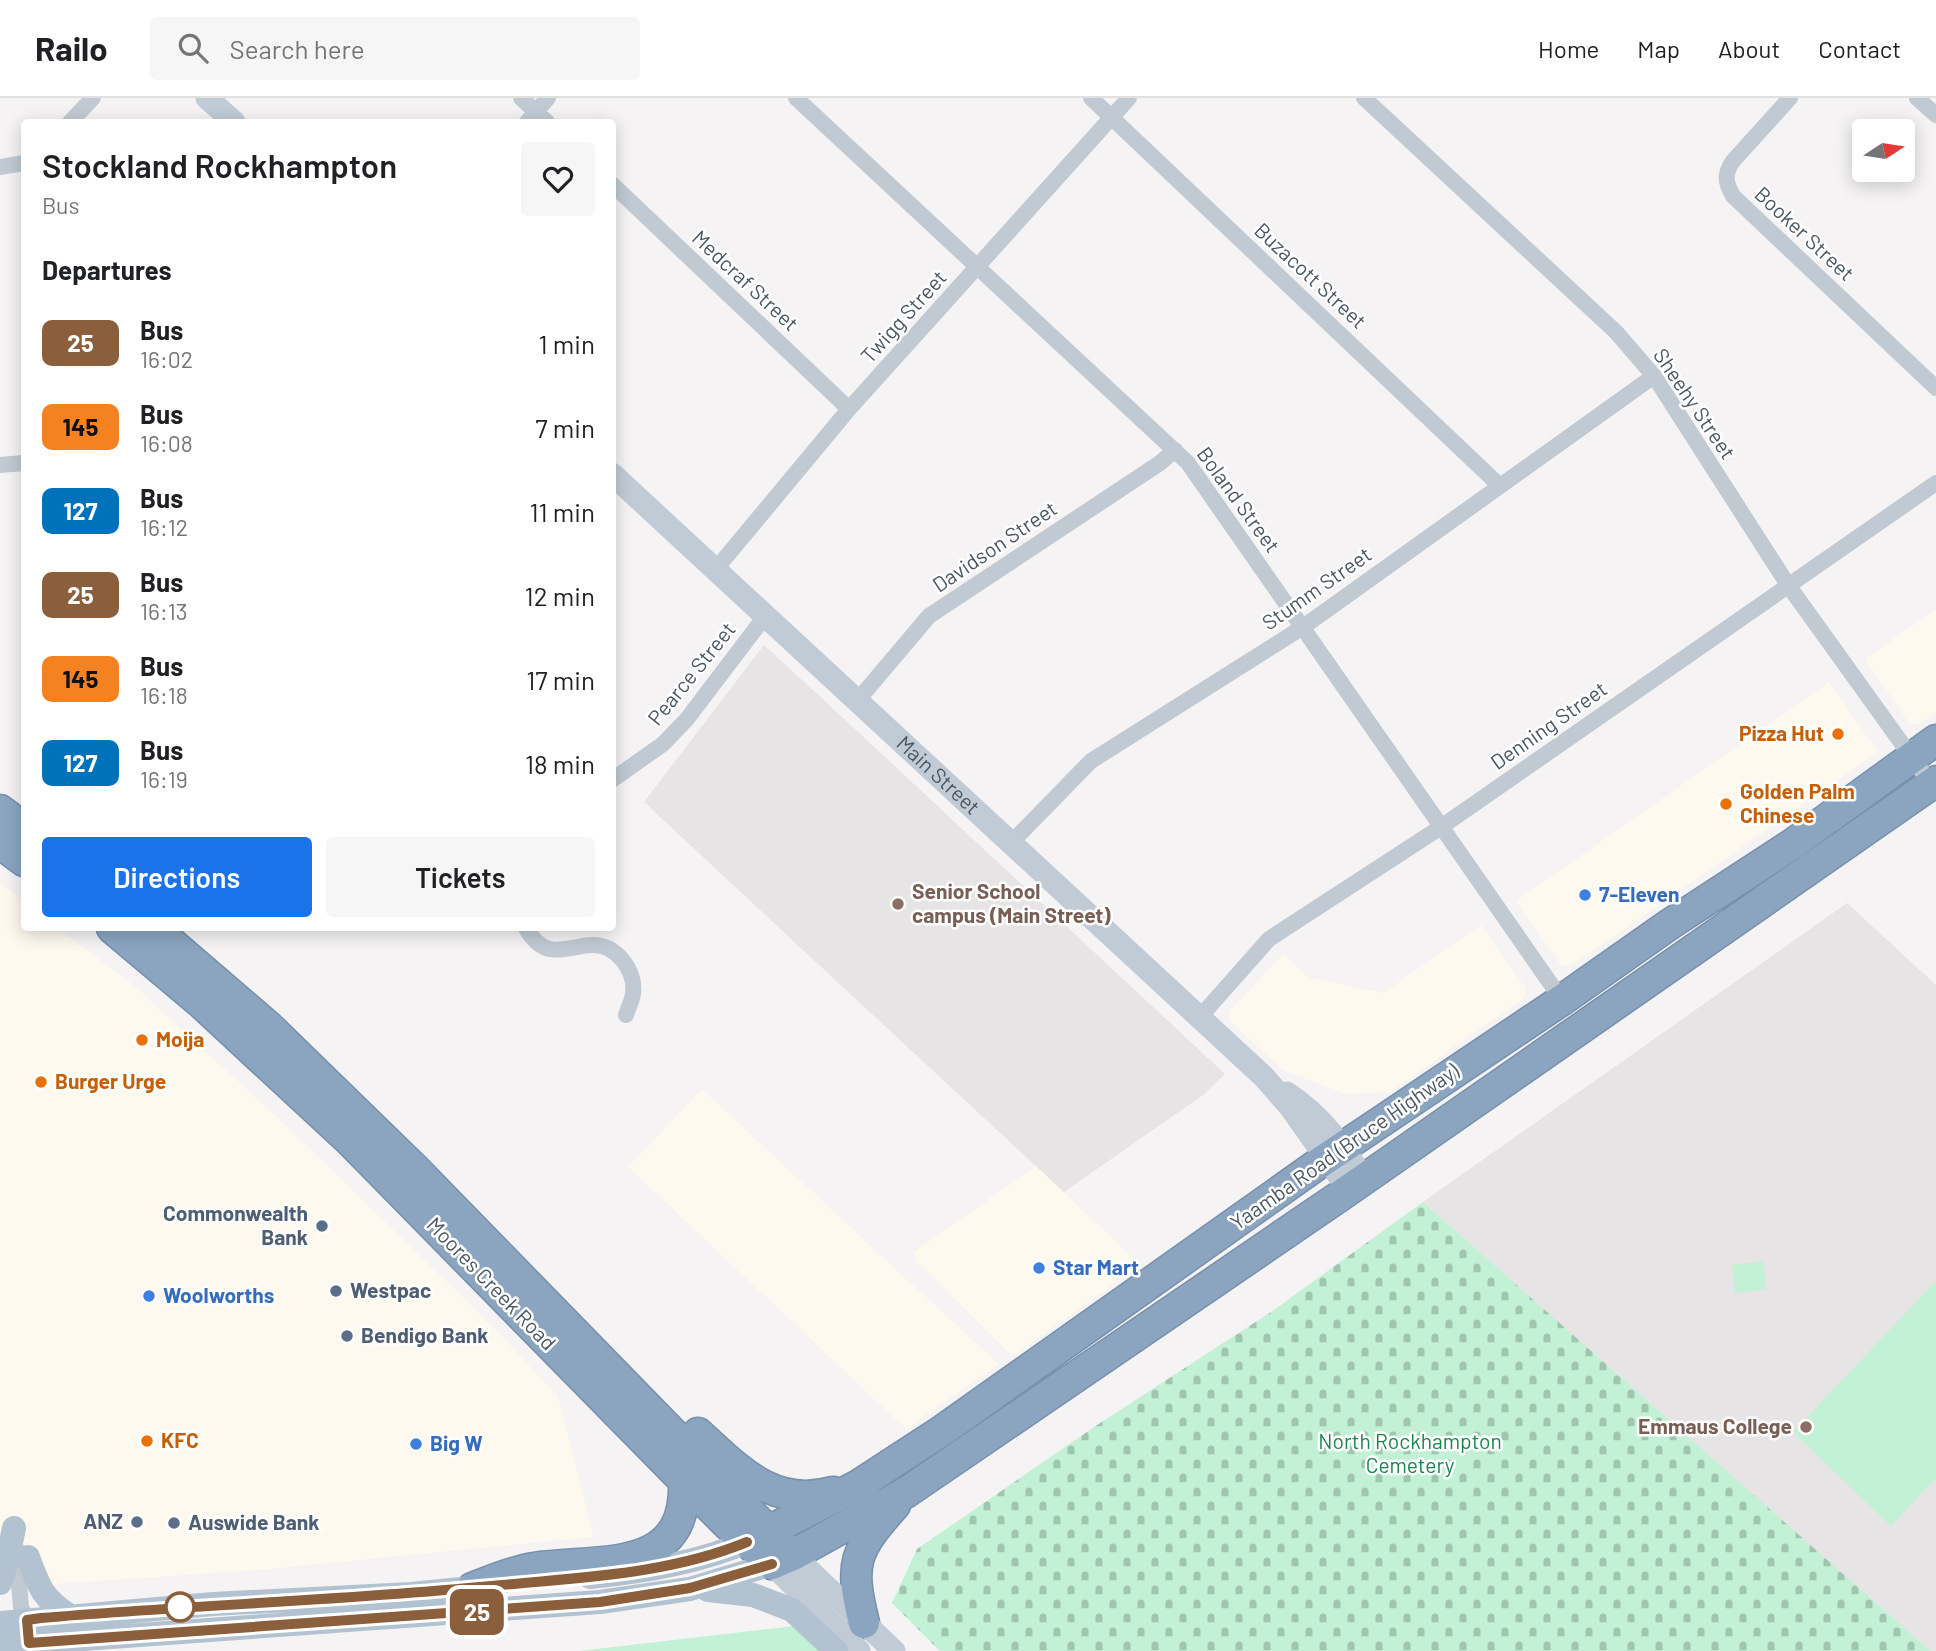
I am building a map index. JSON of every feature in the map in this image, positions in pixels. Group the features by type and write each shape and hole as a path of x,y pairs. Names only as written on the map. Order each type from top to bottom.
{"highway":[{"name":"Yaamba Road (Bruce Highway)","path":"758,1538 857,1486 1005,1387 1335,1153 1670,924 1791,845 1936,740"},
{"name":"Yaamba Road (Bruce Highway)","path":"783,1560 907,1492 1357,1184 1933,782"},
{"path":"0,810 21,826"},
{"path":"0,843 21,859"},
{"name":"Moores Creek Road","path":"116,931 201,1002 351,1141 684,1481 783,1560"},
{"name":"Moores Creek Road","path":"157,931 269,1027 443,1198 758,1538"},
{"path":"443,1198 609,1346 746,1476 761,1486 801,1496 820,1496 857,1486"},
{"path":"472,1588 530,1568 631,1558 654,1550 671,1534 684,1509 684,1481"},
{"path":"862,1637 855,1585 857,1560 878,1524 907,1492"}],"main road":[{"path":"0,1583 14,1528"},
{"path":"0,1645 70,1616 213,1604 411,1594 642,1572 713,1555 758,1538"},
{"path":"28,1557 41,1592 70,1616"},
{"path":"0,1623 28,1632 520,1609 640,1597 690,1588 783,1560"},
{"path":"690,1588 731,1591 769,1600 792,1611 836,1651"}],"street":[{"path":"73,119 93,98"},
{"path":"207,98 231,119"},
{"path":"521,98 537,119 548,98"},
{"name":"Boland Street","path":"796,98 1188,463 1562,1000"},
{"name":"Buzacott Street","path":"1091,98 1499,485"},
{"name":"Twigg Street","path":"716,569 849,409 1129,98"},
{"name":"Sheehy Street","path":"1364,98 1616,332 1654,376 1788,585 1911,758 1933,782"},
{"path":"1917,98 1936,116"},
{"name":"Booker Street","path":"1780,102 1727,170 1728,188 1732,195 1936,388"},
{"path":"0,167 21,164"},
{"name":"Medcraf Street","path":"616,188 849,409"},
{"name":"Stumm Street","path":"1011,843 1091,761 1303,627 1654,376"},
{"name":"Davidson Street","path":"858,700 929,617 1160,463 1175,450"},
{"path":"0,465 21,463"},
{"name":"Main Street","path":"616,477 1264,1077 1335,1153 1357,1184"},
{"name":"Denning Street","path":"1199,1018 1269,939 1441,827 1936,483"},
{"name":"Pearce Street","path":"616,777 663,744 687,719 766,615"},
{"path":"528,931 537,942 548,948 597,945 610,948 627,967 632,982 633,993 626,1015"},
{"path":"14,1528 21,1607 28,1632"},
{"path":"28,1557 31,1607 28,1632"},
{"name":"Moores Creek Road","path":"783,1560 862,1637 894,1651"}],"shaded area":[{"path":"1936,609 1936,712 1918,725 1909,723 1865,659"},
{"name":"Senior School campus (Main Street)","path":"764,645 1225,1074 1203,1095 1064,1192 819,965 644,802"},
{"path":"1829,682 1878,752 1570,967 1561,965 1516,901"},
{"path":"0,883 21,900 21,931 62,931 133,985 293,1132 491,1325 558,1396 594,1537 257,1570 0,1588"},
{"name":"Emmaus College","path":"1847,903 1936,985 1936,1651 1929,1651 1423,1202"},
{"path":"1481,925 1526,989 1524,998 1390,1092 1345,1094 1283,1070 1230,1021 1229,1012 1283,954 1308,977 1383,993"},
{"path":"702,1089 999,1364 906,1429 628,1167"},
{"path":"1036,1166 1141,1265 1012,1356 917,1262 914,1252"}],"green space":[{"name":"North Rockhampton Cemetery","path":"1423,1202 1930,1651 940,1651 892,1603 917,1549 1097,1425 1271,1312"},
{"path":"1763,1261 1766,1289 1735,1293 1732,1265"},
{"path":"1936,1281 1936,1478 1891,1526 1793,1432"},
{"path":"804,1625 830,1651 579,1651"}],"bus line":[{"name":"25","path":"747,1542 713,1555 642,1572 411,1594 213,1604 41,1618 27,1620 29,1643 600,1602 690,1588 772,1564"}],"place":[{"name":"Pizza Hut","path":"1838,734"},
{"name":"Golden Palm Chinese","path":"1726,804"},
{"name":"7-Eleven","path":"1585,895"},
{"name":"Senior School campus (Main Street)","path":"898,904"},
{"name":"Moija","path":"142,1040"},
{"name":"Burger Urge","path":"41,1082"},
{"name":"Commonwealth Bank","path":"322,1226"},
{"name":"Star Mart","path":"1039,1268"},
{"name":"Westpac","path":"336,1291"},
{"name":"Woolworths","path":"149,1296"},
{"name":"Bendigo Bank","path":"347,1336"},
{"name":"Emmaus College","path":"1806,1427"},
{"name":"KFC","path":"147,1441"},
{"name":"Big W","path":"416,1444"},
{"name":"ANZ","path":"137,1522"},
{"name":"Auswide Bank","path":"174,1523"}]}
